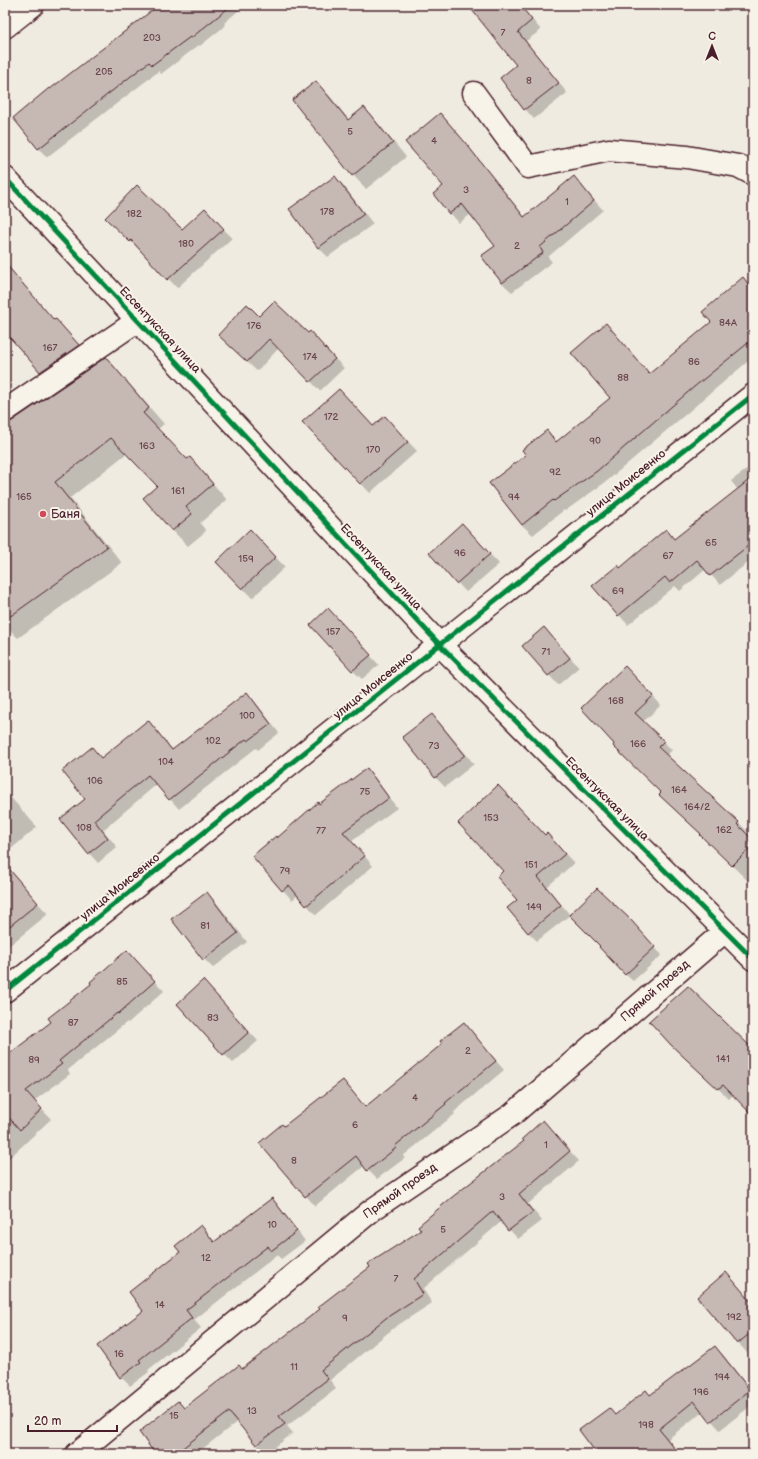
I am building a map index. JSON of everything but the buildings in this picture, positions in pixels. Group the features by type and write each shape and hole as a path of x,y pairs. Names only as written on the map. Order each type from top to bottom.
{"street":[{"path":"5,27 33,5"},
{"path":"474,93 528,167 609,150 694,158 738,166 753,174"},
{"name":"Ессентукская улица","path":"5,178 440,645 753,959"},
{"path":"5,411 137,321"},
{"name":"улица Моисеенко","path":"5,991 753,395"},
{"name":"Прямой проезд","path":"77,1454 372,1210 513,1114 725,931"}],"cycle path":[{"path":"5,178 440,645 753,959"},
{"path":"5,991 753,395"}],"place":[{"name":"Баня","path":"43,514"}]}
